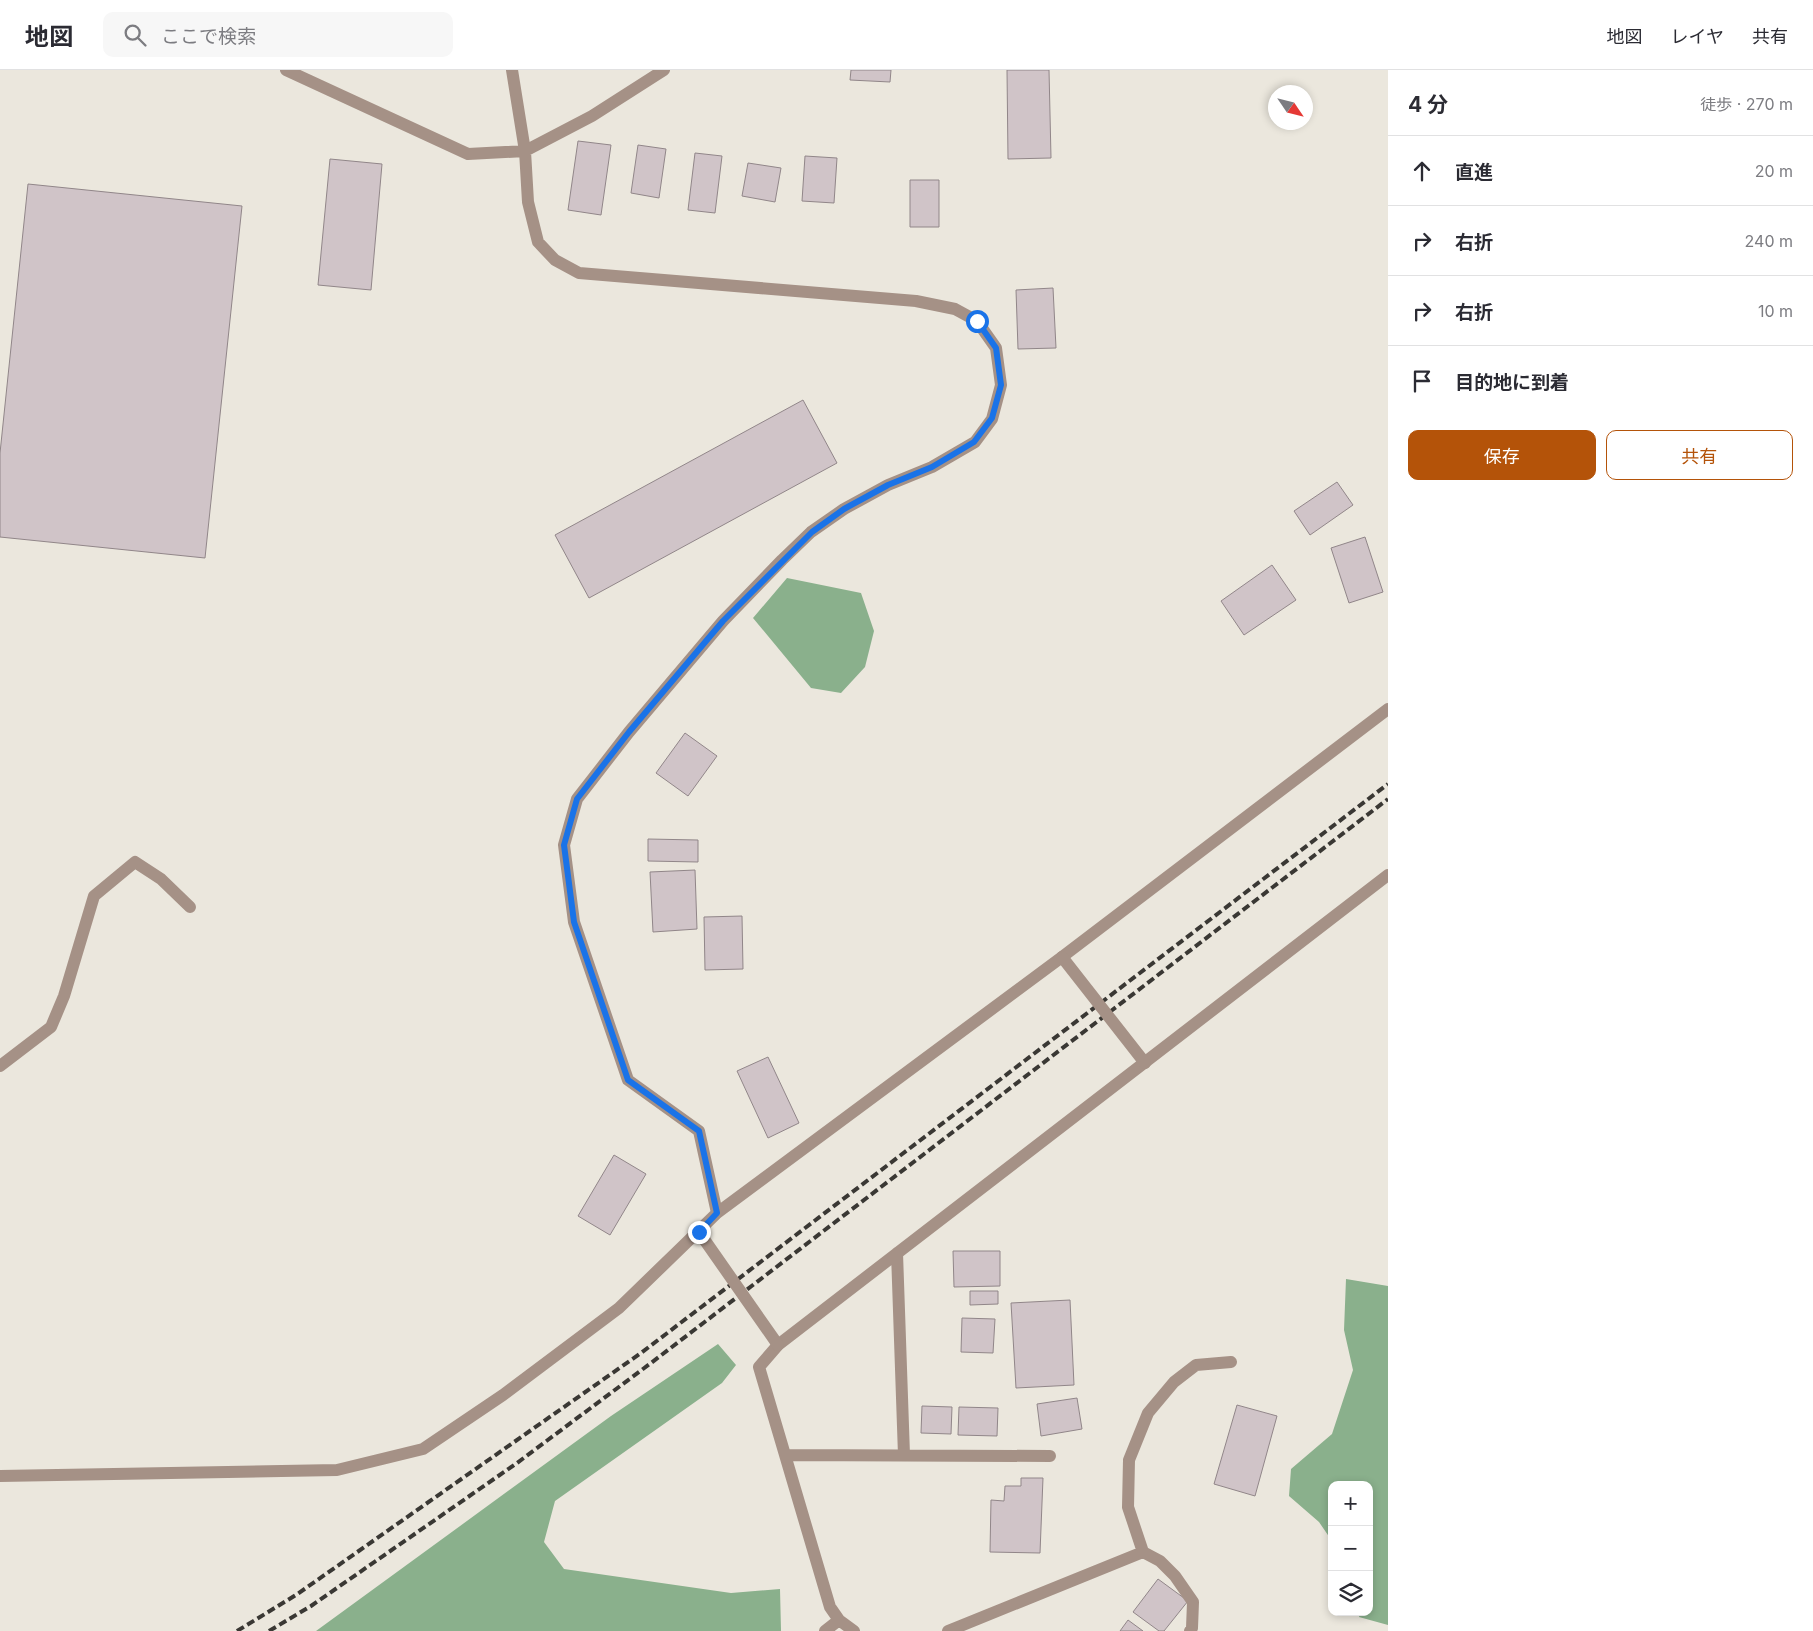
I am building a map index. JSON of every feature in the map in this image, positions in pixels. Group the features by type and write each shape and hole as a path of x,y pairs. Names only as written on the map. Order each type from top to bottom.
{"street":[{"path":"286,70 468,154 526,151 592,116 664,70"},
{"path":"512,70 526,151 528,202 538,242 555,260 579,273 916,301 955,309 977,321 996,348 1001,385 992,418 974,442 932,467 888,485 862,499 844,509 812,532 723,621 629,732 577,799 564,845 574,922 577,931 628,1080 699,1131 717,1213"},
{"path":"0,1476 337,1470 423,1449 503,1395 619,1308 717,1213 1062,958 1388,709"},
{"path":"0,1066 51,1027 64,996 94,896 135,862 161,879 190,907"},
{"path":"854,1631 839,1620 830,1606 758,1367 778,1345 1388,875"},
{"path":"1062,958 1145,1063"},
{"path":"699,1232 778,1345"},
{"path":"898,1253 904,1455"},
{"path":"1190,1631 1192,1628 1193,1602 1175,1576 1160,1560 1143,1552 1128,1507 1129,1460 1148,1413 1174,1382 1196,1365 1231,1362"},
{"path":"785,1455 1050,1456"},
{"path":"948,1631 1143,1552"},
{"path":"825,1631 839,1620"}],"green space":[{"path":"787,578 861,593 874,631 865,667 841,693 811,688 753,618"},
{"path":"1346,1279 1388,1286 1388,1625 1359,1617 1373,1616 1373,1481 1328,1481 1328,1535 1319,1522 1289,1496 1291,1469 1332,1434 1353,1370 1344,1330"},
{"path":"718,1344 736,1365 722,1383 555,1501 544,1542 564,1569 731,1593 780,1589 781,1631 316,1631 611,1416"}],"building":[{"path":"851,70 891,70 890,82 850,80"},
{"path":"1007,70 1049,70 1051,158 1008,159"},
{"path":"578,141 611,145 601,215 568,210"},
{"path":"638,145 666,149 659,198 631,193"},
{"path":"695,153 722,156 715,213 688,210"},
{"path":"805,156 837,158 834,203 802,201"},
{"path":"330,159 382,164 371,290 318,285"},
{"path":"748,163 781,168 775,202 742,196"},
{"path":"910,180 939,180 939,227 910,227"},
{"path":"28,184 242,206 205,558 0,537 0,453"},
{"path":"1053,288 1056,348 1018,349 1016,290"},
{"path":"803,400 837,463 589,598 555,535"},
{"path":"1337,482 1353,505 1310,535 1294,511"},
{"path":"1365,537 1383,592 1349,603 1331,548"},
{"path":"1272,565 1296,600 1244,635 1221,601"},
{"path":"685,733 717,756 688,796 656,773"},
{"path":"648,839 698,840 698,862 648,861"},
{"path":"695,870 697,929 653,932 650,872"},
{"path":"742,916 743,969 705,970 704,917"},
{"path":"768,1057 799,1123 768,1138 737,1071"},
{"path":"614,1155 646,1174 610,1235 578,1216"},
{"path":"953,1251 1000,1251 1000,1286 954,1287"},
{"path":"970,1291 998,1291 998,1304 970,1305"},
{"path":"1070,1300 1074,1385 1016,1388 1011,1303"},
{"path":"962,1318 995,1319 993,1353 961,1352"},
{"path":"1077,1398 1082,1429 1041,1436 1037,1404"},
{"path":"1237,1405 1277,1416 1255,1496 1214,1484"},
{"path":"922,1406 952,1407 951,1434 921,1433"},
{"path":"959,1407 998,1408 997,1436 958,1435"},
{"path":"1021,1478 1043,1478 1040,1553 990,1552 991,1500 1004,1501 1005,1486 1021,1486"},
{"path":"1158,1579 1188,1601 1164,1631 1159,1631 1133,1612"},
{"path":"1128,1620 1143,1631 1120,1631"}],"railway":[{"path":"237,1631 296,1595 641,1353 1388,784"},
{"path":"269,1631 311,1606 517,1463 651,1363 1388,799"}],"route":[{"path":"699,1232 717,1213 699,1131 628,1080 574,922 564,845 577,799 629,732 723,621 812,532 844,509 888,485 932,467 974,442 992,418 1001,385 996,348 977,321"}]}
